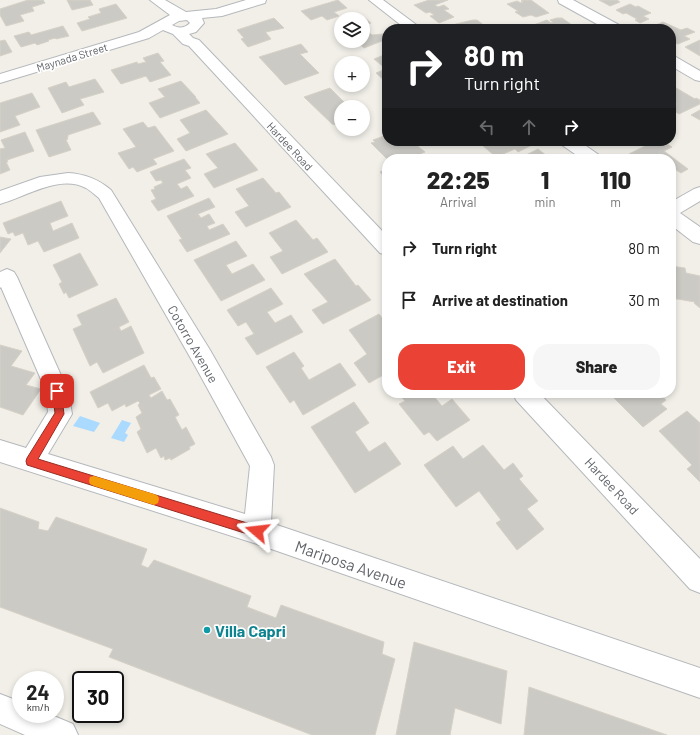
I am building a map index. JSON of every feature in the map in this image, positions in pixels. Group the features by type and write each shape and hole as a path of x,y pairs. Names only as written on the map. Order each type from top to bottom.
{"street":[{"path":"191,26 217,13 260,0"},
{"path":"375,0 408,24"},
{"path":"564,0 607,24"},
{"name":"Hardee Road","path":"158,2 158,6 171,27 188,41 191,26"},
{"name":"Hardee Road","path":"158,2 191,26 382,242"},
{"name":"Maynada Street","path":"0,79 171,27 176,17 191,26"},
{"path":"676,63 700,77"},
{"path":"575,146 586,154"},
{"name":"Cotorro Avenue","path":"0,198 46,182 78,178 96,186 105,194 202,358 262,465 257,531"},
{"path":"676,207 700,193"},
{"path":"676,220 700,237"},
{"path":"0,280 7,277 57,391 60,414 31,461"},
{"name":"Hardee Road","path":"529,398 700,579"},
{"name":"Mariposa Avenue","path":"0,451 257,531 700,683"},
{"path":"0,709 62,735"}],"water":[{"path":"80,416 100,423 94,432 73,426"},
{"path":"122,420 131,423 125,433 128,435 124,442 111,438"}],"building":[{"path":"28,0 43,0 45,3 32,7 34,11 20,15 24,21 6,26 0,15 0,9"},
{"path":"67,0 90,0 93,5 72,10"},
{"path":"338,0 347,8 334,12 334,18 327,20 322,16 311,20 301,11"},
{"path":"429,0 448,0 435,5 438,7 444,5 449,9 444,10 454,17 439,23 430,16 434,15 430,12 426,13 414,5"},
{"path":"523,0 531,0 549,13 536,17 531,15 523,17 515,12 518,11 507,4 517,1 521,3"},
{"path":"599,0 617,0 620,2 610,6"},
{"path":"116,4 127,18 82,31 77,23 90,19 88,17 101,13 99,9"},
{"path":"630,4 636,7 638,6 651,13 643,16 649,19 640,23 635,20 637,19 626,13 623,14 616,10"},
{"path":"274,18 284,28 266,32 271,39 248,47 241,39 244,38 237,30"},
{"path":"562,18 571,24 536,24 547,20 551,23 553,22 550,20"},
{"path":"477,20 482,24 456,24"},
{"path":"63,26 69,36 55,38 37,45 35,43 21,47 14,36 29,32 31,35"},
{"path":"676,28 681,30 687,28 695,32 684,36 690,39 678,44 676,43"},
{"path":"370,33 372,35 382,34 382,41 370,46"},
{"path":"5,40 12,52 0,56 0,41"},
{"path":"700,40 700,56 685,47"},
{"path":"301,44 308,52 300,54 319,73 285,85 259,57"},
{"path":"158,53 164,61 160,62 171,75 150,82 146,76 121,84 111,70 137,62 138,64 146,62 143,58"},
{"path":"382,56 382,66 374,59"},
{"path":"382,71 382,78 376,73"},
{"path":"95,79 104,92 80,99 84,105 62,113 48,88 66,82 69,87"},
{"path":"181,81 200,103 160,118 149,103 165,97 158,89"},
{"path":"330,88 342,100 334,100 334,124 332,124 304,97"},
{"path":"676,88 695,99 700,100 700,104 679,114 676,112"},
{"path":"32,93 40,107 15,116 20,125 0,132 0,103"},
{"path":"206,110 228,134 186,151 177,139 190,133 180,120"},
{"path":"700,110 700,120 691,115"},
{"path":"93,112 101,124 68,135 68,139 66,140 71,150 49,157 36,130"},
{"path":"143,122 148,128 155,126 174,151 153,159 157,164 137,172 133,167 129,169 118,153 136,147 123,129"},
{"path":"25,132 34,151 7,160 8,162 6,162 10,170 0,174 0,149 5,148 1,140"},
{"path":"382,137 382,146 418,146 425,152 420,154 382,154 371,143 375,142 373,140"},
{"path":"235,143 258,170 214,188 204,174 218,168 206,154"},
{"path":"483,146 530,146 518,152 515,149 503,154 492,154"},
{"path":"645,146 672,147 664,151 668,154 629,154"},
{"path":"538,149 544,154 528,154"},
{"path":"184,159 191,168 185,170 191,178 177,184 181,189 187,186 194,196 158,211 151,201 156,199 151,190 163,183 161,180 156,181 150,172"},
{"path":"676,160 688,169 681,173 676,170"},
{"path":"263,178 276,193 279,192 291,207 246,227 235,212 249,206 236,189"},
{"path":"209,198 215,207 198,214 201,218 209,214 215,223 207,226 209,230 223,224 230,234 187,252 179,240 182,239 167,216"},
{"path":"61,201 68,216 50,223 53,231 72,223 79,238 44,252 38,241 28,245 23,233 15,236 13,232 8,234 3,223"},
{"path":"296,220 313,240 317,238 328,252 282,274 270,257 283,251 269,233"},
{"path":"0,237 11,239 0,253"},
{"path":"236,241 247,256 226,265 232,274 253,264 265,280 221,301 194,260"},
{"path":"80,253 98,285 69,298 66,292 64,294 59,284 62,282 53,265"},
{"path":"335,259 356,286 358,285 371,300 323,324 312,310 328,302 304,274"},
{"path":"676,267 685,268 686,273 700,276 700,308 694,303 695,302 676,299"},
{"path":"271,288 283,304 267,312 275,323 291,315 303,332 257,355 245,338 254,334 246,322 238,326 227,310"},
{"path":"116,298 129,322 119,327 121,331 131,326 144,353 103,373 97,362 90,366 73,329 82,325 77,315"},
{"path":"379,314 382,318 382,376 369,383 354,363 367,354 349,330"},
{"path":"0,345 22,351 11,366 35,373 26,385 41,389 23,415 0,407"},
{"path":"294,352 304,366 301,368 309,380 340,363 356,385 303,415 294,400 290,403 266,367"},
{"path":"144,365 151,378 154,377 161,389 149,395 151,398 162,391 167,400 170,399 179,415 175,417 182,430 186,427 195,444 189,447 190,449 171,460 170,458 165,460 164,456 161,458 156,448 147,453 137,432 141,429 136,417 142,413 138,405 140,403 138,401 126,407 125,404 112,411 108,403 98,408 90,392"},
{"path":"402,398 435,398 442,406 452,399 470,420 437,441 429,432 424,435 399,404 405,401"},
{"path":"614,398 664,398 666,400 661,404 667,409 643,427"},
{"path":"354,402 369,423 355,432 369,452 385,442 401,464 355,493 311,427"},
{"path":"687,411 700,423 700,482 687,469 692,465 659,431"},
{"path":"483,445 504,470 513,463 523,476 519,479 538,501 527,509 544,529 517,550 496,523 501,520 479,491 456,507 424,465 453,446 463,459"},
{"name":"Villa Capri","path":"0,508 39,522 38,529 48,531 56,517 147,549 141,565 148,568 154,560 251,596 247,607 276,618 281,605 384,642 382,654 395,659 375,735 312,735 109,657 113,649 0,607"},
{"path":"414,642 507,671 501,724 455,708 450,735 396,735"},
{"path":"529,687 667,735 524,735"}],"slow traffic":[{"path":"94,481 154,499"}],"place":[{"name":"Villa Capri","path":"207,630"}],"route":[{"path":"57,391 60,414 31,461 257,531"}]}
